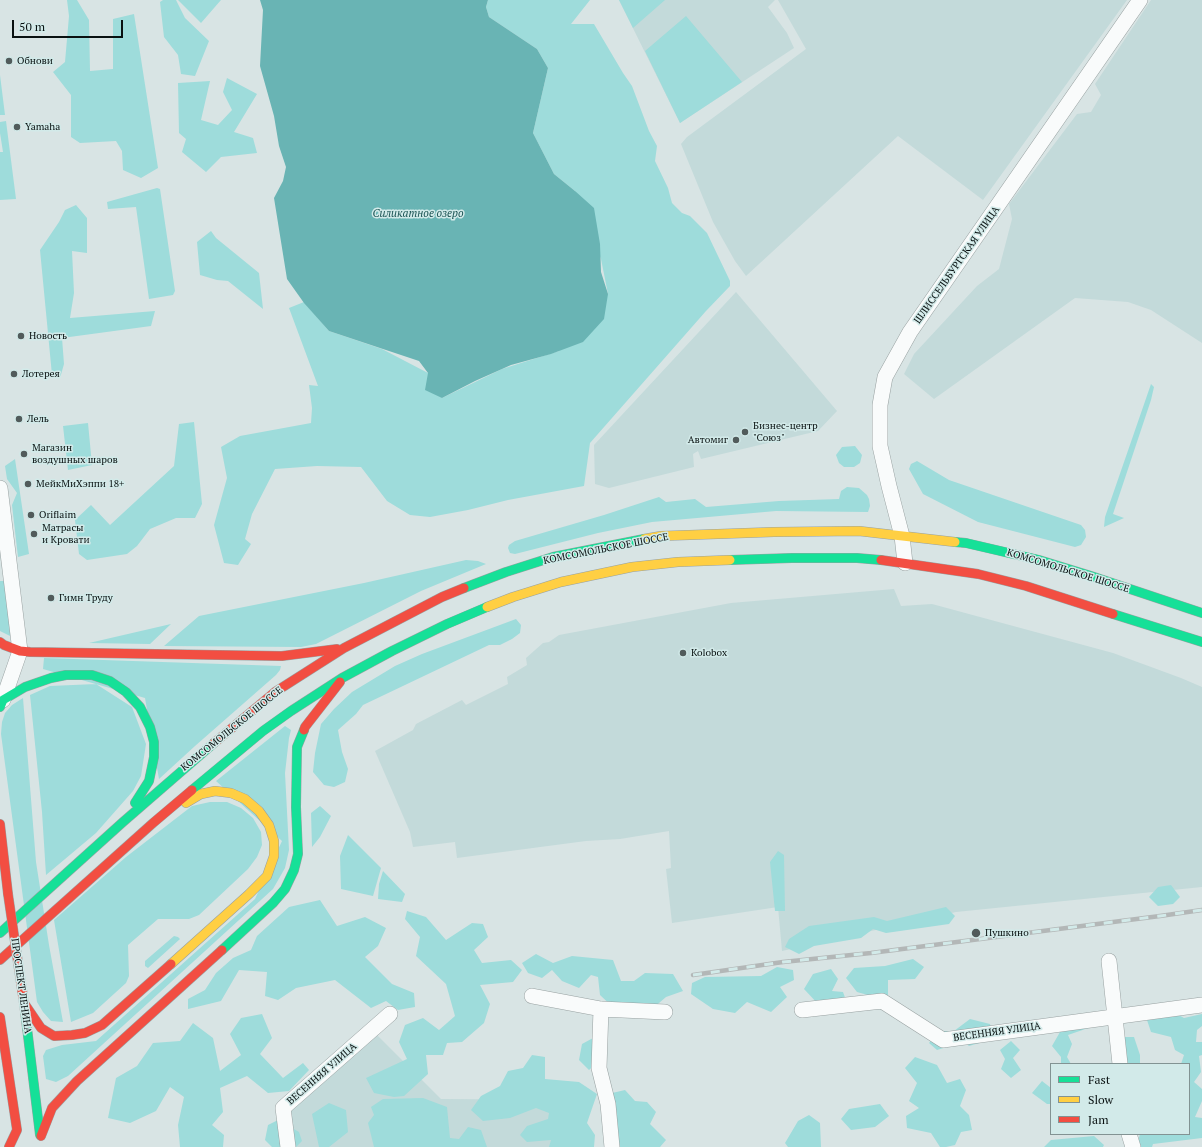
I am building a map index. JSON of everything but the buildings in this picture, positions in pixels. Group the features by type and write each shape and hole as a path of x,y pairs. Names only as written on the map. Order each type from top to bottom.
{"main road":[{"name":"КОМСОМОЛЬСКОЕ ШОССЕ","path":"0,932 218,739 275,692 344,648 442,597 506,572 553,557 661,536 859,531 966,543 1039,560 1202,613"},
{"path":"0,960 153,823 263,731 291,711 342,678 447,624 513,597 561,582 632,567 678,562 792,558 857,558 905,563 978,574 1026,586 1202,642"},
{"path":"0,642 20,651 30,652 282,656 344,648"},
{"path":"2,704 25,687 51,678 66,675 92,675 110,681 126,692 140,707 150,728 154,742 154,757 148,781 123,822"},
{"path":"41,1136 52,1108 77,1081 273,903 285,889 294,870 298,854 296,807 297,747 305,727 342,678"},
{"path":"24,1003 41,1028 54,1036 85,1033 102,1025 249,894 267,876 274,856 274,841 269,826 259,811 245,799 231,793 215,791 201,794 153,823"},
{"name":"ПРОСПЕКТ ЛЕНИНА","path":"0,824 42,1147"},
{"path":"0,1017 20,1147"},
{"path":"9,1147 17,1130"}],"street":[{"name":"ШЛИССЕЛЬБУРГСКАЯ УЛИЦА","path":"905,563 902,536 880,446 880,405 885,377 910,332 1140,0"},
{"path":"0,488 20,651 2,704"},
{"path":"1109,961 1120,1063"},
{"path":"532,996 601,1009 666,1012"},
{"name":"ВЕСЕННЯЯ УЛИЦА","path":"802,1010 882,1001 943,1040 1202,1005"},
{"path":"601,1009 599,1068 608,1104 612,1147"},
{"name":"ВЕСЕННЯЯ УЛИЦА","path":"288,1147 283,1108 390,1014"},
{"path":"1129,1135 1133,1147"}],"shaded area":[{"path":"67,0 77,0 89,20 90,71 113,69 113,19 134,14 158,168 141,178 123,170 122,151 116,141 80,143 71,137 71,95 53,72 65,62 69,16"},
{"path":"163,0 176,0 185,18 209,41 195,76 181,74 178,55 164,37 160,2"},
{"path":"178,0 221,0 201,23"},
{"path":"488,0 590,0 571,24 594,24 632,86 649,131 657,146 655,161 668,188 672,203 682,213 690,216 707,233 730,281 730,286 706,311 590,443 584,486 508,500 468,510 430,517 410,515 387,501 361,467 317,466 275,469 252,514 245,539 251,544 238,565 224,563 214,525 227,478 221,447 240,436 311,423 312,408 309,385 318,386 289,308 304,302 329,331 382,349 428,373 442,398 502,369 559,351 608,294 601,259 575,191 554,174 533,133 548,68 537,49 489,17 486,7"},
{"path":"619,0 775,0 768,7 787,33 794,48 680,123"},
{"path":"619,0 665,0 633,28"},
{"path":"778,0 1127,0 983,200 898,136 746,276 735,261 713,222 681,144 687,137 806,49"},
{"path":"1151,0 1202,0 1202,343 1151,310 1128,302 1075,298 934,399 904,374 914,354 977,286 999,269 1012,219 1009,204 1077,114 1091,112 1101,95 1095,84"},
{"path":"686,16 742,82 680,123 645,51"},
{"path":"0,75 5,115 0,115"},
{"path":"227,78 257,94 234,132 253,138 257,153 221,157 206,172 182,152 186,139 179,133 178,83 210,81 201,120 218,125 232,110 223,92"},
{"path":"6,121 16,199 0,200 0,152 3,152 0,122"},
{"path":"157,188 160,189 175,291 173,295 149,299 136,207 108,209 107,202"},
{"path":"76,205 87,218 87,253 72,251 74,293 70,318 155,311 151,326 62,338 64,364 60,378 52,375 40,250 59,222 65,210"},
{"path":"211,231 216,238 259,273 263,309 228,281 217,280 200,275 197,242"},
{"path":"736,292 837,411 818,431 701,459 698,451 693,454 694,467 609,488 595,484 594,445"},
{"path":"1151,384 1154,387 1151,400 1113,514 1124,518 1104,527 1105,517"},
{"path":"194,422 202,504 195,518 176,518 150,529 137,546 127,554 87,560 79,554 75,520 91,505 110,525 174,466 179,424"},
{"path":"88,423 92,465 68,470 63,426"},
{"path":"855,446 862,455 860,463 854,467 844,467 839,463 836,455 842,447"},
{"path":"15,459 29,554 18,557 12,505 17,493 7,479 5,466"},
{"path":"917,461 949,480 1081,525 1085,530 1086,537 1081,545 1075,547 978,522 923,494 909,469 911,464"},
{"path":"847,487 859,488 867,495 870,506 868,512 776,511 652,522 598,533 515,554 510,553 508,548 509,545 515,541 659,497 666,502 695,499 706,507 779,501 839,499 841,491"},
{"path":"466,560 478,561 486,564 421,591 316,644 301,647 164,646 199,616 364,583"},
{"path":"0,581 4,581 12,637 0,631"},
{"path":"894,589 901,606 932,604 1113,653 1202,687 1202,887 956,912 782,951 778,907 672,923 666,869 671,868 669,831 620,839 586,841 457,858 455,842 413,847 410,832 375,751 413,730 416,724 462,700 466,705 508,684 507,677 527,665 526,658 543,643 549,642 559,635 731,603"},
{"path":"516,619 521,625 520,633 512,639 500,645 489,645 363,705 356,714 338,730 342,752 348,769 345,782 334,787 324,785 313,772 321,724 352,692 395,666 422,654"},
{"path":"171,624 150,644 89,643"},
{"path":"44,658 281,666 276,675 159,779 145,698 43,669"},
{"path":"96,684 132,707 146,744 141,776 133,791 96,833 46,875 42,812 30,695 50,686"},
{"path":"23,698 36,862 63,1022 51,1021 37,1002 1,734 2,722 5,713 12,705"},
{"path":"285,726 291,730 285,773 289,850 285,868 273,889 68,1076 56,1082 46,1079 43,1056 46,1050 62,1045 96,1041 255,899 282,841 216,781"},
{"path":"210,802 227,802 241,808 253,818 261,832 262,845 257,857 248,869 199,915 189,919 158,919 128,945 129,976 126,983 93,1013 71,1022 54,920 126,857 192,806"},
{"path":"320,806 331,816 320,837 312,847 311,813"},
{"path":"348,835 381,868 373,896 341,889 340,856"},
{"path":"778,851 784,855 785,911 775,911 770,862"},
{"path":"383,871 405,894 402,902 378,899 379,884"},
{"path":"1171,885 1180,897 1173,904 1158,906 1149,897 1158,887"},
{"path":"320,900 337,926 365,917 386,928 378,946 365,957 392,984 414,993 415,1007 398,1010 386,1001 371,1008 335,980 296,988 278,1000 265,996 267,972 239,970 221,1001 188,1009 188,999 205,990 216,973 233,958 251,950 257,936 289,907"},
{"path":"946,907 955,916 949,924 886,933 873,929 861,938 814,946 799,954 785,947 789,939 809,926 874,917 887,921"},
{"path":"407,911 426,917 446,940 472,923 483,924 488,937 474,950 482,963 511,960 522,970 513,982 480,985 490,1004 484,1023 462,1042 447,1043 443,1055 426,1055 428,1074 404,1096 394,1097 374,1093 366,1078 407,1059 399,1042 405,1025 423,1018 439,1030 455,1016 446,984 416,956 420,937 405,919"},
{"path":"174,936 180,939 148,968 145,966 145,961"},
{"path":"536,954 553,963 572,956 613,960 621,981 634,981 645,973 673,974 683,991 666,997 652,1009 618,1012 600,995 598,977 591,975 579,988 562,981 552,970 542,978 528,973 522,963"},
{"path":"913,959 924,967 915,979 888,980 888,997 875,997 857,992 846,978 854,968 885,966"},
{"path":"777,967 793,970 794,980 780,987 787,997 771,1012 747,1002 735,1013 713,1009 691,994 692,983 705,977 761,976"},
{"path":"831,969 838,979 832,991 843,992 847,1003 819,1005 804,989 813,974"},
{"path":"1161,1005 1184,1018 1202,1014 1202,1026 1197,1030 1196,1042 1202,1042 1202,1055 1199,1056 1201,1072 1194,1082 1202,1089 1202,1101 1195,1117 1202,1118 1202,1138 1153,1144 1152,1147 1140,1147 1137,1145 1140,1135 1190,1135 1190,1063 1181,1063 1184,1055 1175,1050 1171,1037 1151,1032 1146,1017"},
{"path":"262,1014 272,1038 260,1054 283,1078 303,1063 309,1070 289,1091 268,1093 247,1076 220,1088 223,1112 212,1125 224,1135 223,1147 180,1147 178,1125 184,1097 170,1087 156,1111 130,1123 108,1118 116,1078 137,1066 153,1043 180,1041 193,1023 213,1038 220,1071 241,1055 230,1034 241,1018"},
{"path":"1091,1014 1097,1025 1068,1035 1072,1044 1067,1057 1070,1063 1061,1063 1061,1057 1052,1046 1060,1032 1058,1021 1067,1016"},
{"path":"970,1019 990,1024 993,1039 969,1046 956,1035 947,1047 937,1050 929,1043 939,1031 954,1031"},
{"path":"375,1033 441,1099 582,1100 582,1147 295,1147 290,1107"},
{"path":"1125,1037 1134,1037 1140,1055 1140,1063 1128,1063 1121,1058 1118,1043"},
{"path":"593,1038 597,1063 589,1070 579,1060 582,1044"},
{"path":"1011,1041 1020,1050 1013,1058 1021,1070 1011,1078 1001,1069 1005,1059 1000,1050"},
{"path":"532,1055 545,1057 545,1079 579,1082 597,1094 587,1123 595,1135 594,1147 549,1147 551,1140 527,1142 520,1135 527,1126 548,1119 549,1113 536,1108 510,1118 483,1121 471,1110 481,1096 500,1086 508,1071 523,1068"},
{"path":"915,1057 937,1065 947,1083 960,1079 966,1090 960,1106 969,1115 972,1130 961,1132 955,1145 940,1147 931,1133 907,1128 906,1116 919,1108 909,1101 917,1083 905,1068"},
{"path":"1042,1081 1050,1087 1050,1104 1047,1104 1032,1093"},
{"path":"625,1090 635,1101 647,1102 656,1112 650,1124 666,1140 660,1147 618,1147 608,1094"},
{"path":"423,1098 447,1107 450,1138 459,1139 468,1127 481,1130 487,1147 374,1147 368,1123 374,1115 371,1107 383,1099"},
{"path":"329,1103 346,1110 348,1132 329,1147 319,1147 312,1114"},
{"path":"880,1104 889,1116 875,1127 851,1130 841,1119 849,1109"},
{"path":"809,1115 820,1123 821,1147 788,1147 785,1143 798,1121"},
{"path":"278,1120 299,1132 302,1141 296,1147 272,1147 265,1140 268,1125"},
{"path":"1094,1136 1104,1145 1103,1147 1044,1147 1051,1140"}],"water":[{"name":"Силикатное озеро","path":"260,0 488,0 486,7 489,17 537,49 548,68 533,133 554,174 594,208 600,244 601,272 608,294 604,319 583,342 551,354 511,365 442,398 425,390 428,373 419,361 329,331 304,303 287,279 274,198 283,181 286,167 279,146 274,116 260,66 263,10"}],"railway":[{"path":"693,975 783,962 871,953 1202,910"}],"traffic: fast":[{"path":"464,588 506,572 553,557 644,539"},
{"path":"955,542 966,543 1039,560 1202,613"},
{"path":"730,560 792,558 857,558 881,560"},
{"path":"192,790 263,731 342,678 447,624 487,607"},
{"path":"1113,614 1202,642"},
{"path":"0,707 3,700 25,687 51,678 66,675 92,675 110,681 126,692 140,707 150,727 154,742 154,757 149,781 135,803"},
{"path":"222,950 273,903 285,889 294,870 298,854 296,807 297,747 304,730"},
{"path":"0,933 123,822 214,743"},
{"path":"24,1003 40,1135"}],"traffic: slow":[{"path":"644,539 661,536 859,531 955,542"},
{"path":"487,607 561,582 632,567 678,562 730,560"},
{"path":"171,964 267,876 274,856 274,841 269,825 259,811 245,799 231,793 215,791 201,794 186,803"}],"traffic: jam":[{"path":"881,560 978,574 1026,586 1113,614"},
{"path":"214,743 275,692 344,648 442,597 464,588"},
{"path":"0,642 20,651 30,652 282,656 337,649"},
{"path":"304,730 340,682"},
{"path":"0,960 192,790"},
{"path":"0,824 8,894"},
{"path":"8,894 21,983"},
{"path":"41,1136 52,1108 77,1081 222,950"},
{"path":"21,983 24,1003 41,1028 54,1036 72,1035 85,1033 102,1025 171,964"},
{"path":"0,1017 17,1130 9,1147"}],"place":[{"name":"Обнови","path":"9,61"},
{"name":"Yamaha","path":"17,127"},
{"name":"Новость","path":"21,336"},
{"name":"Лотерея","path":"14,374"},
{"name":"Лель","path":"19,419"},
{"name":"Бизнес-центр \"Союз\"","path":"745,432"},
{"name":"Автомиг","path":"736,440"},
{"name":"Магазин воздушных шаров","path":"24,454"},
{"name":"МейкМиХэппи 18+","path":"28,484"},
{"name":"Oriflaim","path":"31,515"},
{"name":"Матрасы и Кровати","path":"34,534"},
{"name":"Гимн Труду","path":"51,598"},
{"name":"Kolobox","path":"683,653"},
{"name":"Пушкино","path":"976,933"}]}
